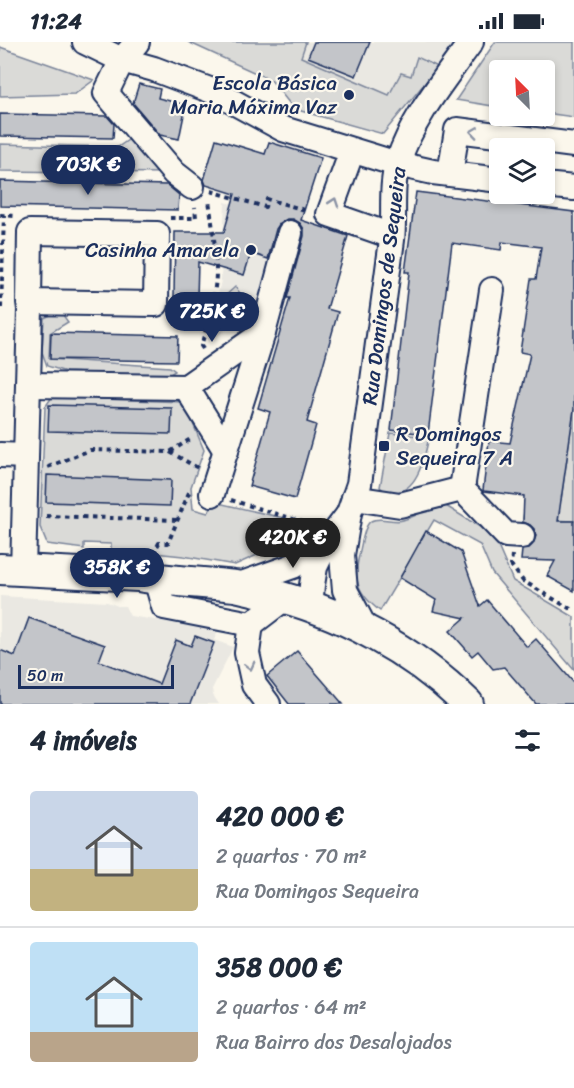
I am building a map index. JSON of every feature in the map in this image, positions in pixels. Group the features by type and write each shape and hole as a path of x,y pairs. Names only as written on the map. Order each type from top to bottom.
{"main road":[{"path":"12,570 139,576 154,567 298,602 366,630 419,663 468,704"}],"street":[{"path":"85,42 130,51 154,69 215,92 283,129 397,164 434,172 489,179"},
{"name":"Rua Domingos de Sequeira","path":"352,506 359,484 392,236 397,164 414,125 429,100 471,42"},
{"path":"130,51 106,93 174,173 192,187"},
{"path":"450,174 457,129 574,145"},
{"path":"352,151 329,214 392,236"},
{"path":"555,186 574,188"},
{"path":"12,570 25,516 30,231 157,234 156,304 29,302"},
{"path":"212,494 262,333 290,233"},
{"path":"462,489 492,290"},
{"path":"28,385 186,387 262,333"},
{"path":"186,387 226,452"},
{"path":"0,455 26,466"},
{"path":"154,567 164,607 252,624 298,602 324,597 334,549 352,506 400,505 462,489"},
{"path":"462,489 506,535 522,536"},
{"path":"236,586 334,549"},
{"path":"334,549 345,590 366,630"},
{"path":"252,624 247,653 254,685 268,704"}],"path":[{"path":"216,366 201,346 213,299 216,274 215,247 207,190 265,207 267,199 320,214 329,214"},
{"path":"1,308 4,215"},
{"path":"170,452 211,427"},
{"path":"26,466 90,450 170,452 198,468"},
{"path":"251,507 309,524 334,549"},
{"path":"25,516 178,520"},
{"path":"154,567 159,543 168,543 176,526"},
{"path":"523,581 574,611"}],"shaded area":[{"name":"Escola Básica Maria Máxima Vaz","path":"188,42 306,42 301,57 389,95 401,73 411,76 417,57 438,67 383,134 294,109 271,80"},
{"name":"Escola Básica Maria Máxima Vaz","path":"241,42 455,42 438,67 383,134 294,109"},
{"path":"495,42 574,42 574,117 555,114 555,60 489,60 489,105 456,100"},
{"path":"0,47 94,80 75,94 0,96"},
{"path":"131,138 167,173 0,171 0,144 118,147"},
{"name":"Casinha Amarela","path":"225,202 289,220 262,305 208,342 221,280"},
{"path":"235,287 244,298 221,318 213,307"},
{"path":"60,311 68,322 50,333 49,359 170,367 175,371 165,377 66,372 47,366 42,352 44,318"},
{"path":"52,397 184,402 204,450 191,487 193,509 208,513 214,502 305,523 299,536 235,565 183,556 111,550 111,544 84,543 84,549 47,544 40,527 45,407"},
{"path":"574,409 574,521 523,519 526,496 561,500"},
{"path":"390,433 429,437 423,462 415,478 404,490 394,492 380,487"},
{"path":"441,503 493,535 513,581 574,617 574,670 492,573 480,545 434,520 380,611 370,603 357,580 362,541 369,522 379,519 403,520"},
{"path":"0,596 107,602 125,606 130,616 218,630 214,640 233,647 212,689 219,704 0,704"}],"building":[{"path":"314,42 370,42 356,76 308,57"},
{"path":"139,84 160,89 158,98 186,105 179,139 160,135 133,103"},
{"path":"0,114 107,116 114,124 113,138 0,136"},
{"path":"216,139 265,154 269,142 321,158 301,220 348,236 327,309 338,312 307,422 316,425 295,499 249,486 270,412 258,408 290,298 287,298 304,229 293,219 280,223 276,229 268,259 251,253 244,275 198,262 197,298 174,297 175,232 224,232 235,194 206,185 204,180"},
{"path":"0,181 167,185 179,195 178,210 0,206"},
{"path":"416,192 489,201 489,204 511,204 574,212 574,409 558,521 574,521 574,591 547,576 555,561 521,560 522,550 528,549 533,544 536,536 534,529 523,522 524,496 483,490 489,441 510,443 530,354 520,352 531,279 536,279 541,247 502,242 501,250 452,243 428,434 391,430 409,272 405,272"},
{"path":"51,333 178,336 177,361 50,359"},
{"path":"49,405 172,408 171,434 48,431"},
{"path":"47,475 171,480 170,506 46,502"},
{"path":"426,531 461,552 480,606 487,600 527,647 536,639 574,683 574,704 536,704 504,667 493,669 478,651 472,656 450,631 465,618 433,611 436,600 400,578"},
{"path":"29,618 105,645 99,661 159,684 176,640 191,646 195,636 214,643 190,704 0,704 0,650 15,656"},
{"path":"297,651 343,704 289,704 267,676"}],"place":[{"name":"Escola Básica Maria Máxima Vaz","path":"349,95"},
{"name":"Casinha Amarela","path":"251,250"},
{"name":"R Domingos Sequeira 7 A","path":"384,446"}]}
